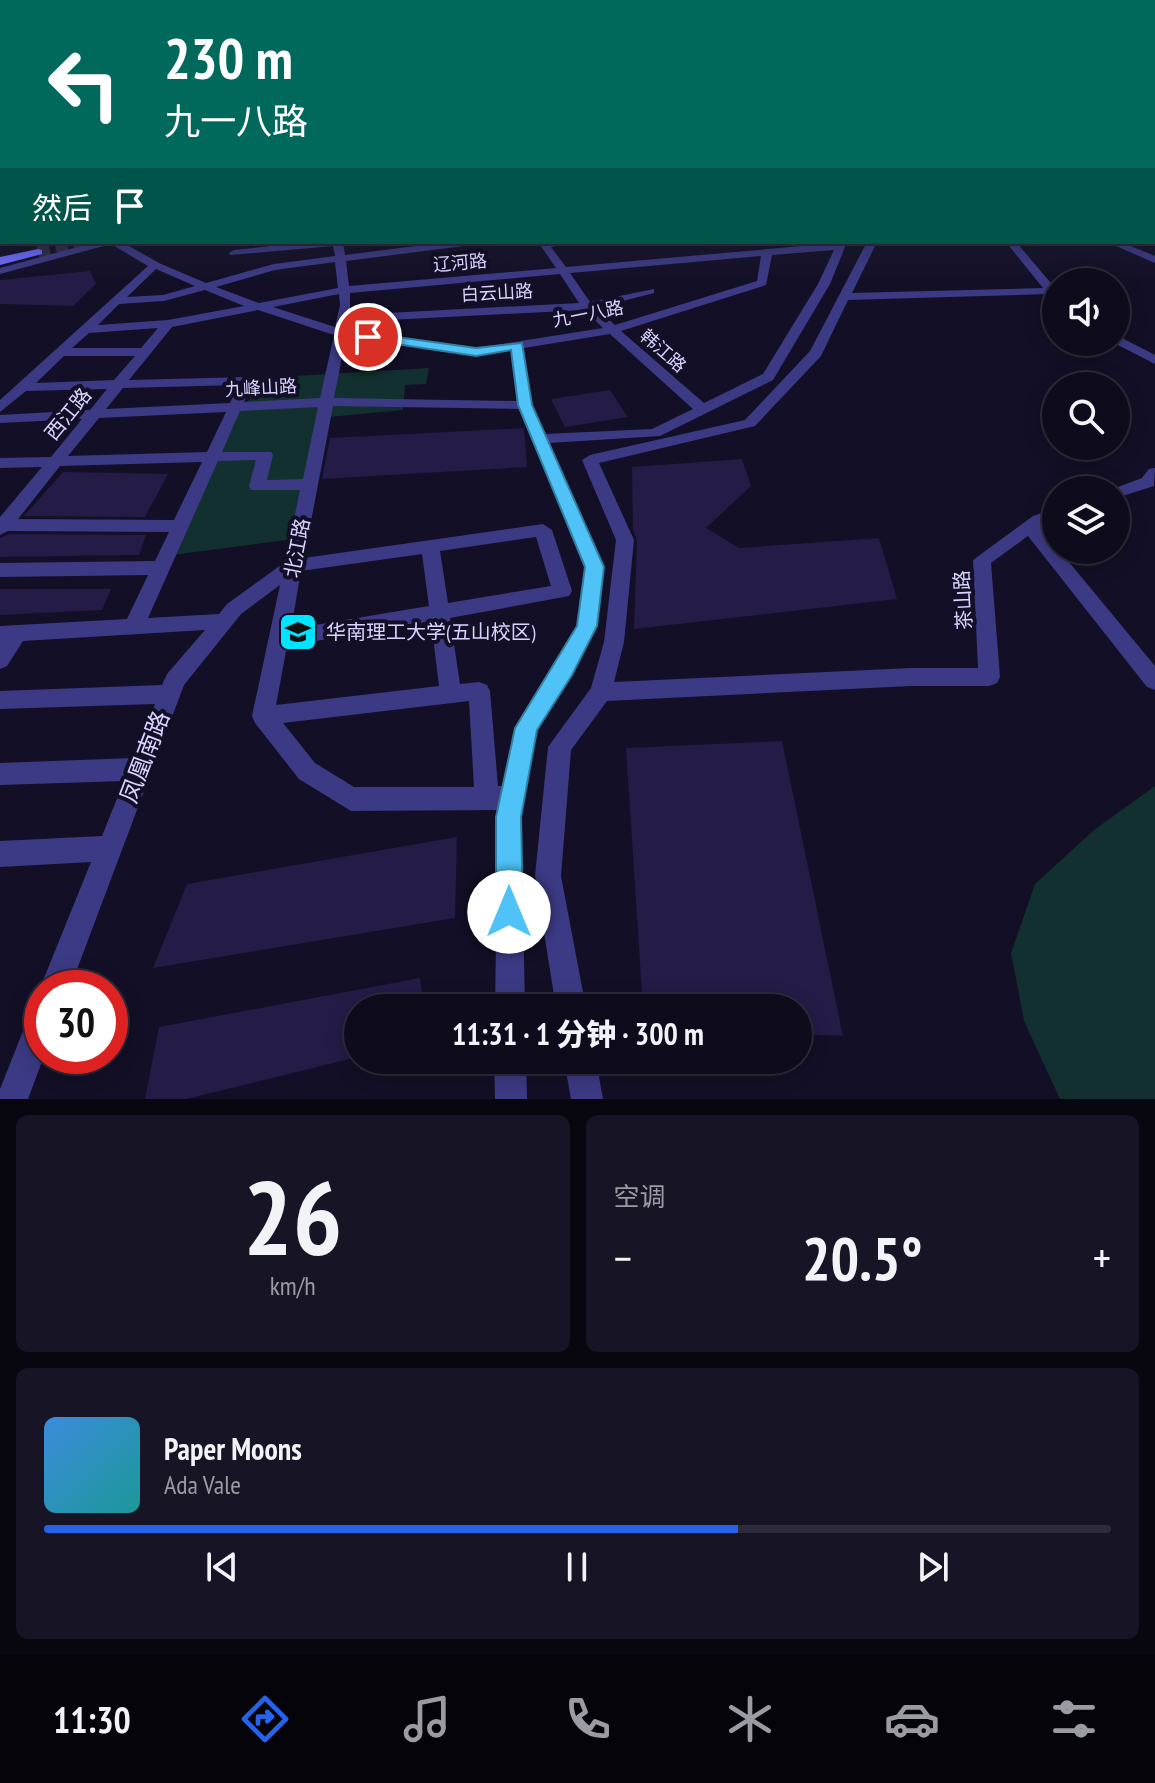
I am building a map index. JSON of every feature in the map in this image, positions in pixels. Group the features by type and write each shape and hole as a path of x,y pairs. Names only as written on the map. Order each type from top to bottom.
{"main road":[{"path":"0,258 37,250"}],"street":[{"path":"0,271 101,244"},
{"name":"九一八路","path":"118,244 155,265 260,307 476,352 612,330 762,283 767,251"},
{"path":"234,253 418,244"},
{"name":"韩江路","path":"545,244 588,306 702,409"},
{"path":"542,439 655,433 768,377 824,284 841,244"},
{"name":"辽河路","path":"86,329 168,324 344,290 564,273 841,244"},
{"path":"569,994 548,876 558,761 560,747 601,692 614,642 625,540 590,460 750,423 816,353 871,244"},
{"path":"1013,244 1042,280"},
{"path":"1117,244 1155,260"},
{"path":"116,301 164,298 339,247"},
{"name":"北江路","path":"263,716 342,326 344,290 339,247"},
{"path":"0,408 155,265"},
{"name":"白云山路","path":"342,326 588,306 650,291"},
{"path":"846,297 1042,294"},
{"name":"西江路","path":"1,520 19,506 168,324"},
{"path":"510,994 509,817 512,798 526,728 565,669 587,626 594,567 525,405 517,345"},
{"path":"1130,347 1155,360"},
{"path":"60,352 145,352"},
{"path":"23,387 247,381 134,626"},
{"name":"九峰山路","path":"0,419 327,402 525,405"},
{"path":"0,463 265,455 257,486 310,484"},
{"path":"1130,488 1148,482 1155,473"},
{"path":"1,520 180,526"},
{"name":"茶山路","path":"601,692 911,677 989,677 982,560 1042,520"},
{"path":"1030,526 1155,681"},
{"path":"279,639 562,591 543,530 293,566"},
{"path":"430,546 451,694"},
{"name":"凤凰南路","path":"62,970 175,680 234,609 293,566"},
{"path":"0,570 161,568"},
{"path":"0,660 8,634 224,621"},
{"path":"263,716 479,691 487,798"},
{"path":"0,700 169,694"},
{"path":"263,716 307,771 351,799 512,798"},
{"path":"0,774 140,769"},
{"path":"0,854 110,848"},
{"path":"12,1099 24,1068"},
{"path":"510,1074 511,1099"},
{"path":"583,1074 587,1099"}],"green space":[{"path":"429,368 426,384 405,385 403,410 329,417 308,537 172,555 230,410 295,376"},
{"path":"1155,786 1155,1099 1060,1099 1024,1021 1011,953 1035,884 1094,830"}],"building":[{"path":"90,271 96,284 73,306 0,304 0,280"},
{"path":"610,390 628,417 565,427 551,399"},
{"path":"524,428 527,467 322,479 330,438"},
{"path":"742,459 751,486 706,528 739,548 879,538 897,599 634,629 637,540 633,530 632,467"},
{"path":"63,472 168,474 145,517 24,516"},
{"path":"9,534 146,535 139,555 0,557 0,538"},
{"path":"0,589 111,589 102,610 0,615"},
{"path":"782,741 843,1036 812,1035 812,994 642,994 626,748"},
{"path":"457,837 455,918 153,968 187,884"},
{"path":"420,978 422,994 344,994 344,1060 186,1099 145,1099 159,1027"}],"tunnel":[{"path":"38,252 71,244"}],"place":[{"name":"华南理工大学(五山校区)","path":"298,632"}],"route":[{"path":"368,337 476,352 517,345 525,405 594,567 587,626 565,669 526,728 509,817 509,912"}]}
